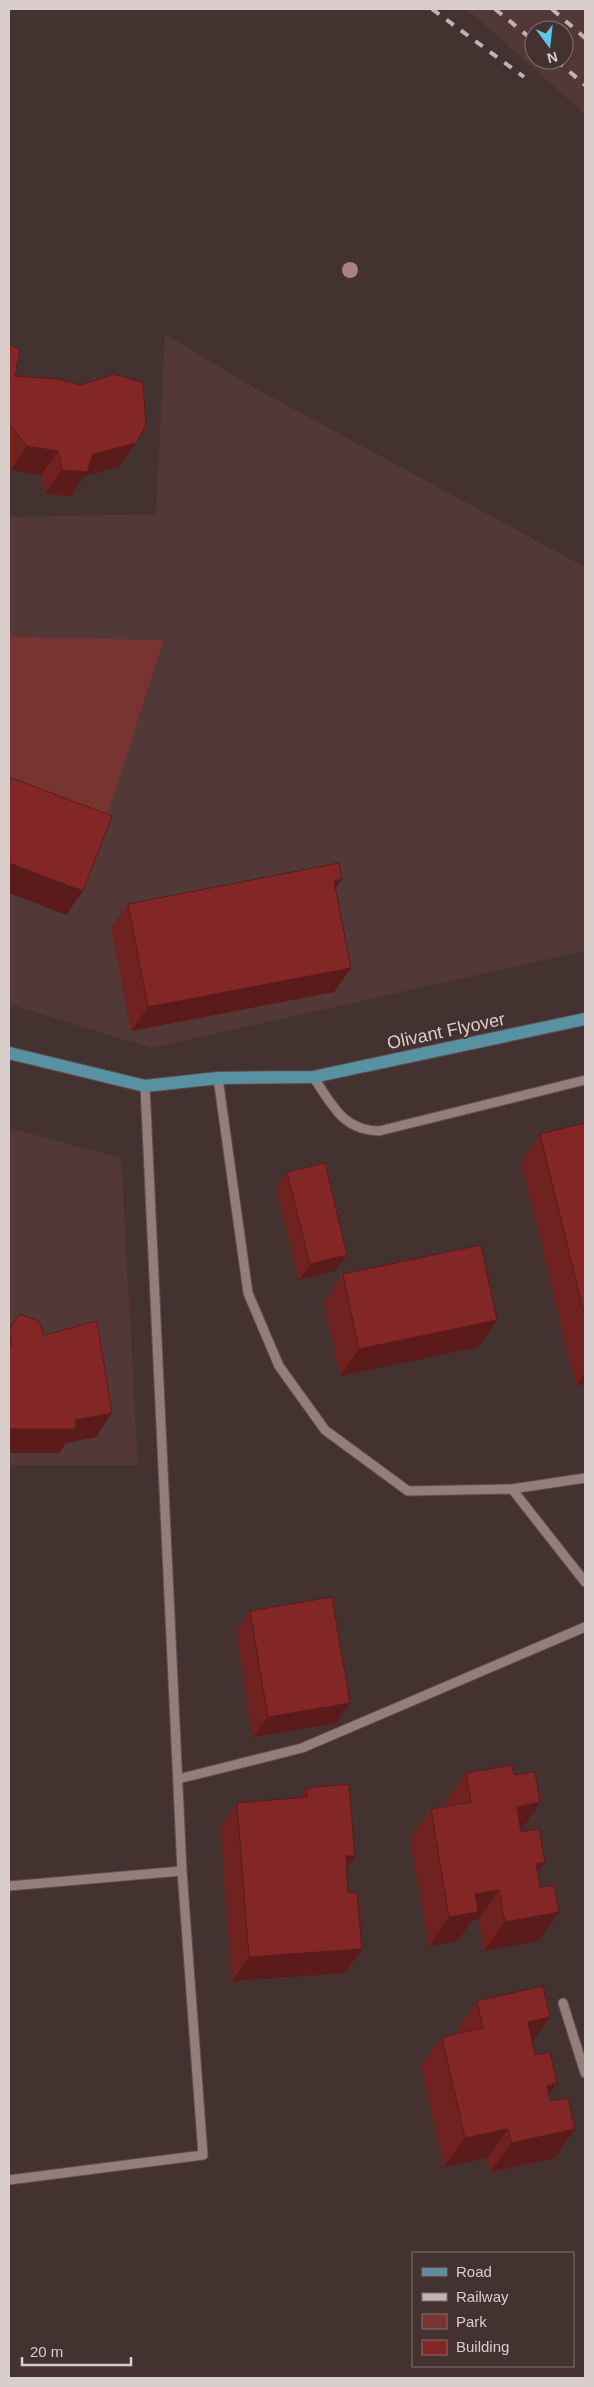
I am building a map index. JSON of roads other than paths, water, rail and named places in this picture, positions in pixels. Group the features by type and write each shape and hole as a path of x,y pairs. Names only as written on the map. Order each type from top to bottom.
{"main road":[{"name":"Olivant Flyover","path":"9,1053 145,1086 218,1078 313,1077 585,1019"}],"street":[{"path":"313,1077 348,1124 364,1131 379,1131 585,1080"},
{"path":"218,1078 248,1293 279,1366 325,1430 408,1491 512,1488 585,1478"},
{"path":"9,2180 203,2155 182,1871 145,1086"},
{"path":"512,1488 585,1582"},
{"path":"178,1779 302,1748 585,1627"},
{"path":"9,1886 182,1871"},
{"path":"563,2002 585,2073"}],"railway":[{"path":"432,9 524,77"},
{"path":"495,9 524,33"},
{"path":"552,9 585,38"},
{"path":"568,70 585,85"}]}
